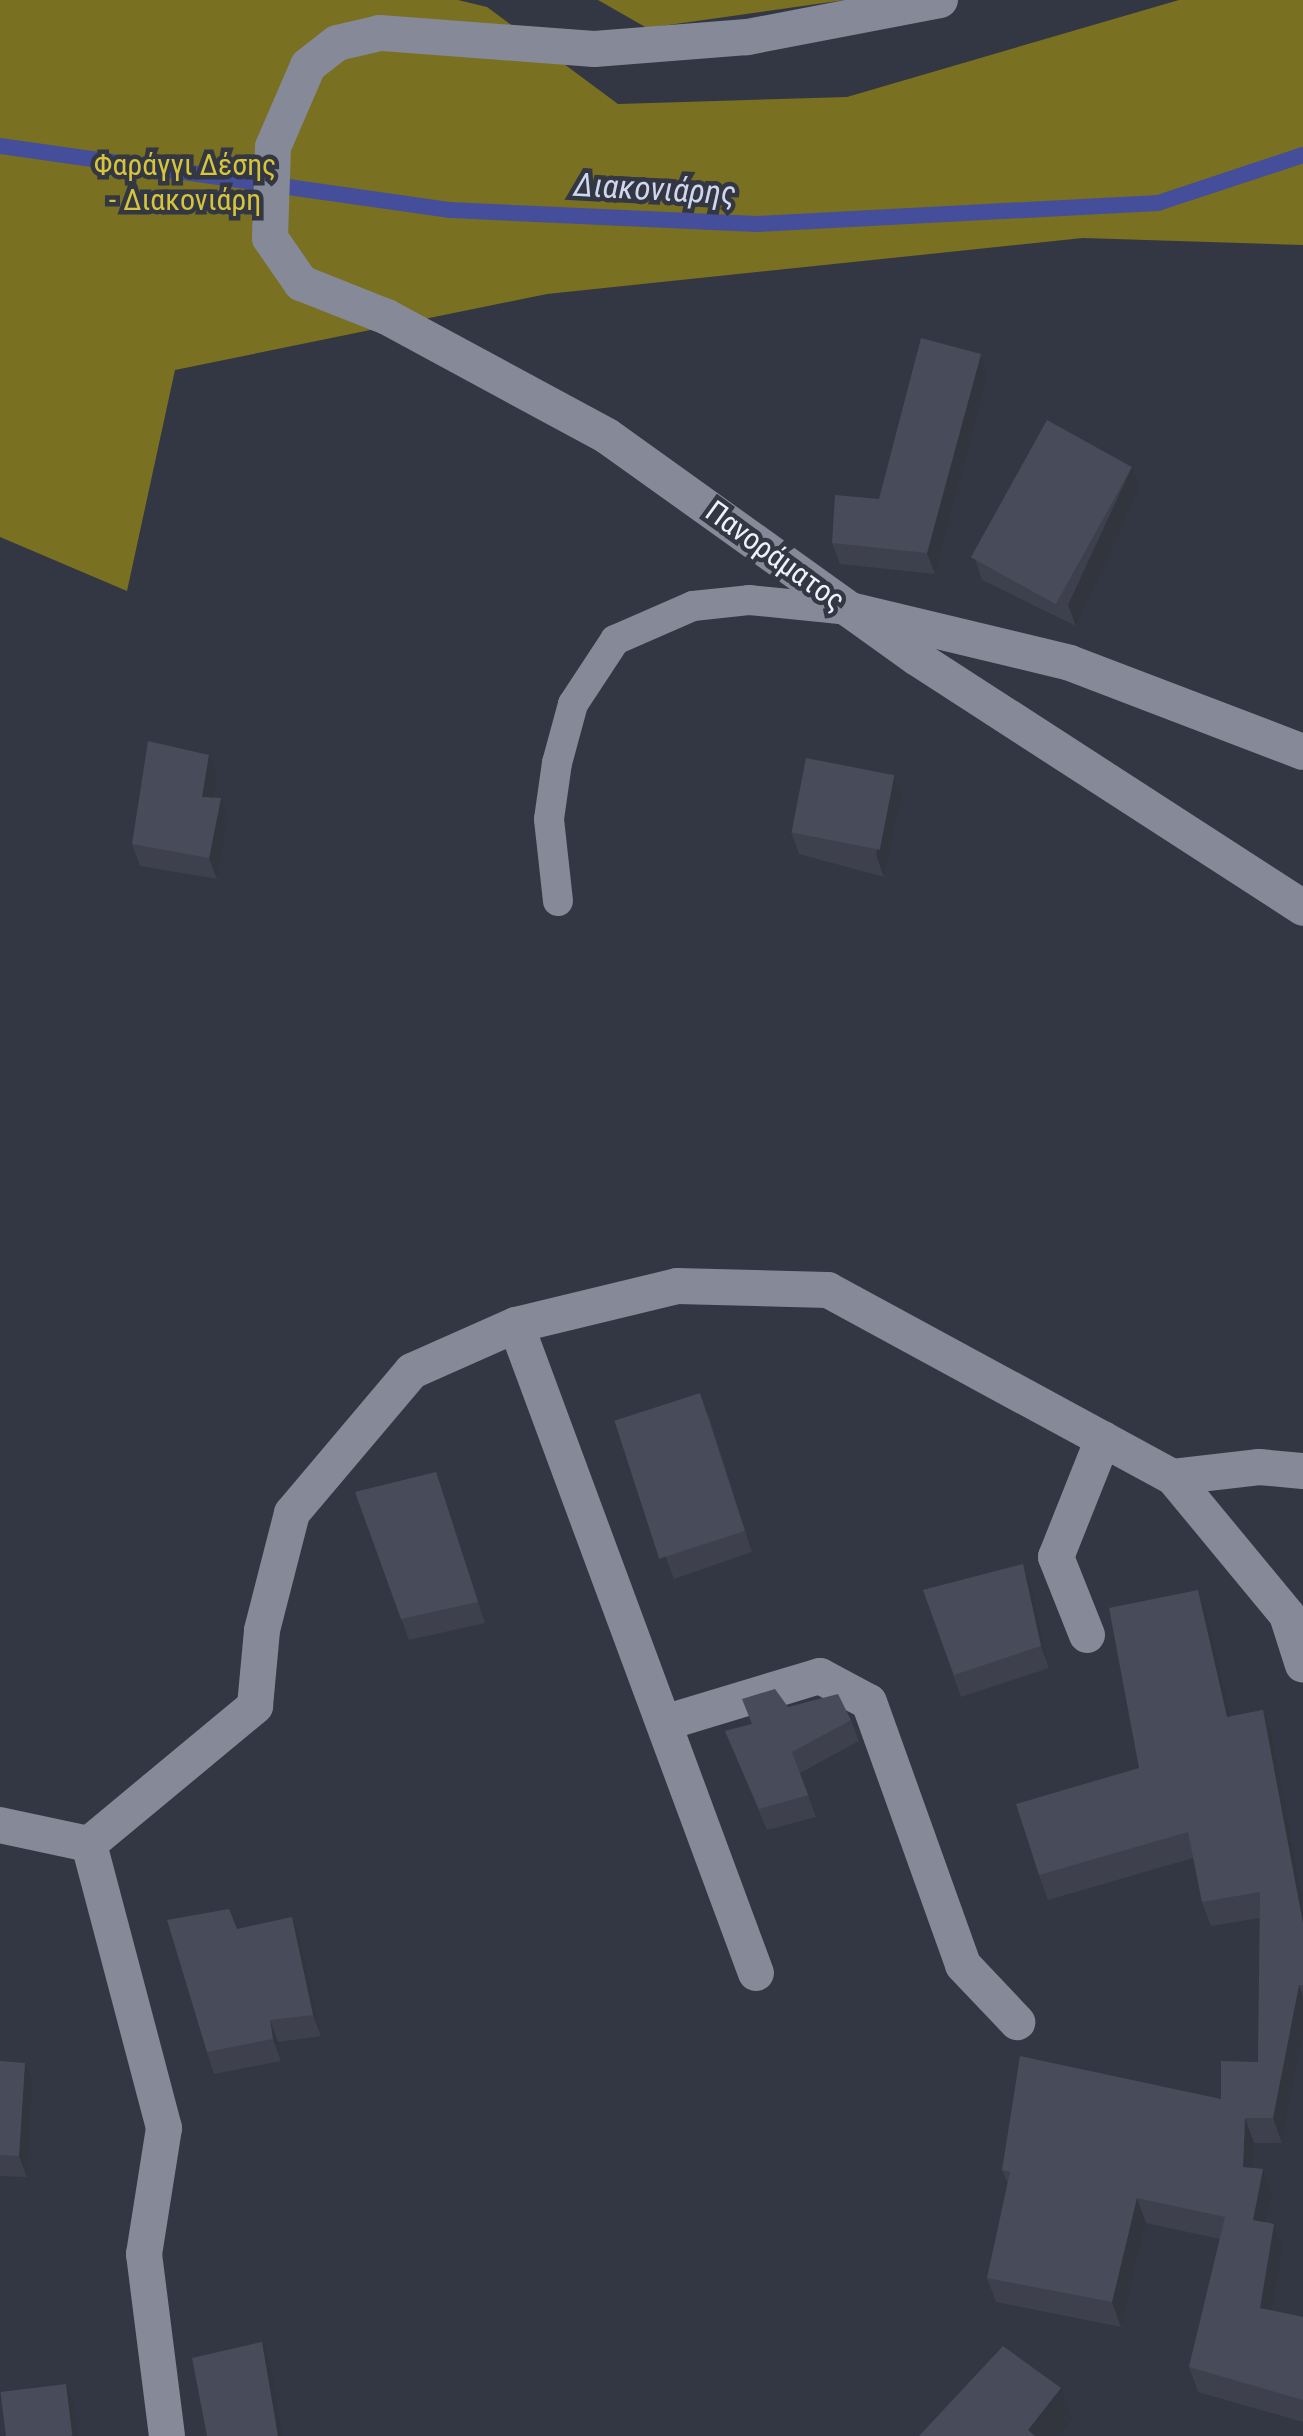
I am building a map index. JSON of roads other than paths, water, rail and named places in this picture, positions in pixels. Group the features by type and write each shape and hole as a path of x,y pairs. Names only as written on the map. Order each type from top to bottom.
{"street":[{"name":"Πανοράματος","path":"940,0 747,38 594,49 380,33 337,43 308,66 273,147 270,238 301,283 387,317 607,436 850,610 1303,908"},
{"path":"850,610 1070,663 1303,752"},
{"path":"89,1844 255,1706 262,1630 292,1514 412,1371 516,1325 677,1286 828,1290 1173,1477 1287,1615 1303,1665"},
{"path":"516,1325 756,1973"},
{"path":"1087,1635 1056,1557 1103,1439"},
{"path":"1173,1477 1258,1467 1303,1471"},
{"path":"664,1723 820,1676 869,1702 963,1965 1017,2022"},
{"path":"0,1825 89,1844"},
{"path":"89,1844 164,2128 144,2254 167,2436"}],"lane":[{"path":"558,901 549,819 557,763 573,704 615,640 692,606 749,600 850,610"}],"waterway":[{"name":"Διακονιάρης","path":"0,146 450,210 757,224 1158,203 1303,155"}],"park label":[{"name":"Φαράγγι Δέσης - Διακονιάρη","path":"185,182"}]}
